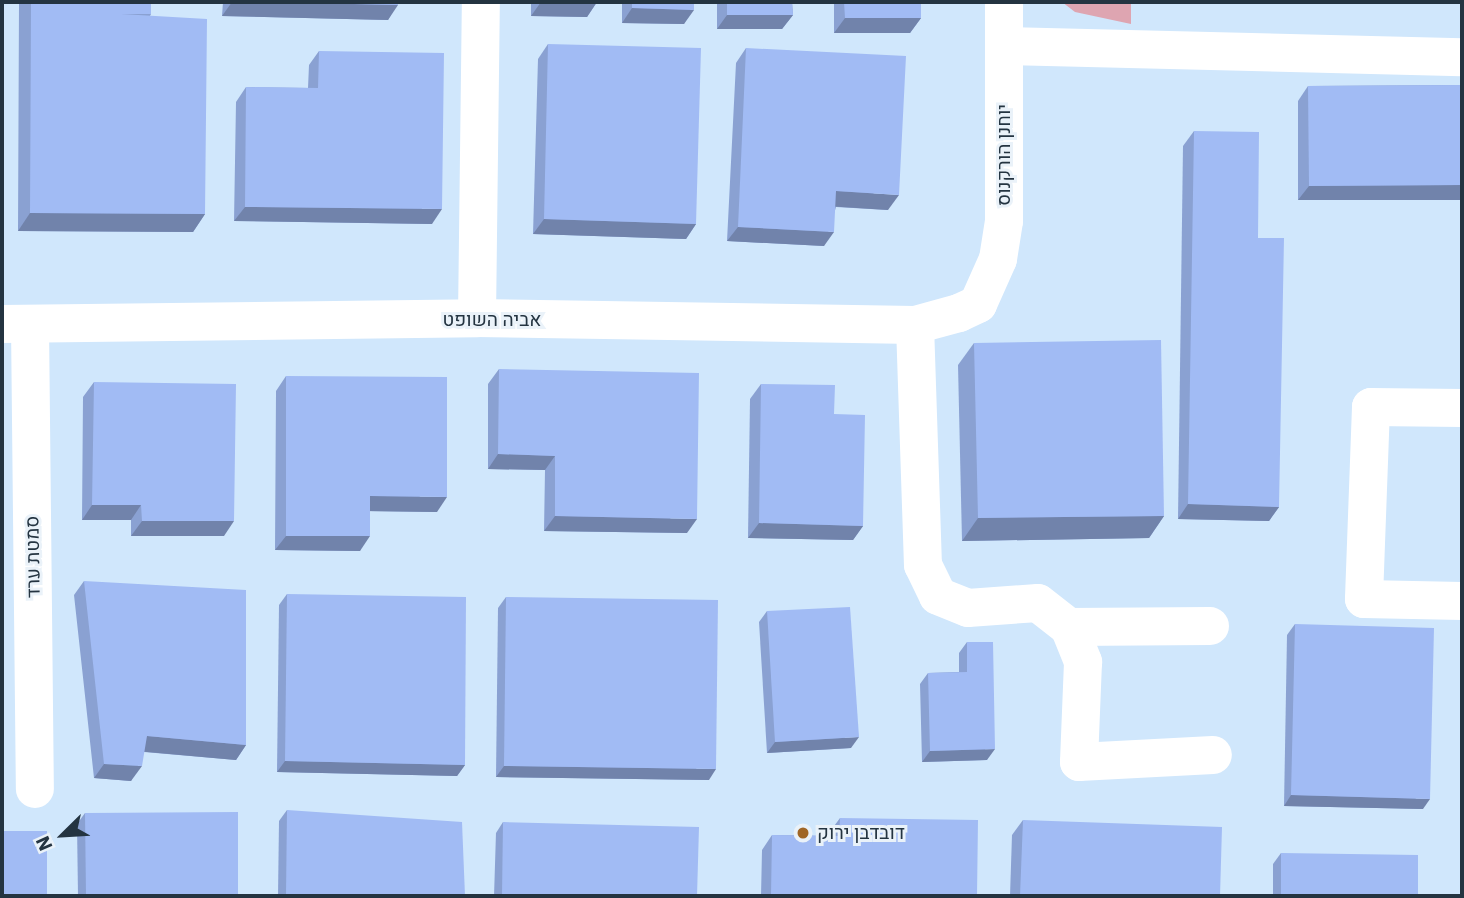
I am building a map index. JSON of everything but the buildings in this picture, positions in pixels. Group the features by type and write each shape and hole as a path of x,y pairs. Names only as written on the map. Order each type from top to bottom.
{"street":[{"path":"477,318 481,2"},
{"name":"יוחנן הורקנוס","path":"978,304 998,259 1004,221 1004,2"},
{"path":"1004,46 1462,57"},
{"name":"אביה השופט","path":"16,324 477,318 915,325 978,304"},
{"name":"סמטת ערד","path":"16,324 35,789"},
{"path":"915,325 923,565 937,596 968,608 1038,603 1069,627 1083,662 1079,762 1213,755"},
{"path":"1462,408 1371,407 1364,599 1462,601"},
{"path":"1069,627 1210,626"}],"shaded area":[{"path":"1062,2 1131,2 1131,24 1075,12"}],"place":[{"name":"דובדבן ירוק","path":"803,833"}]}
